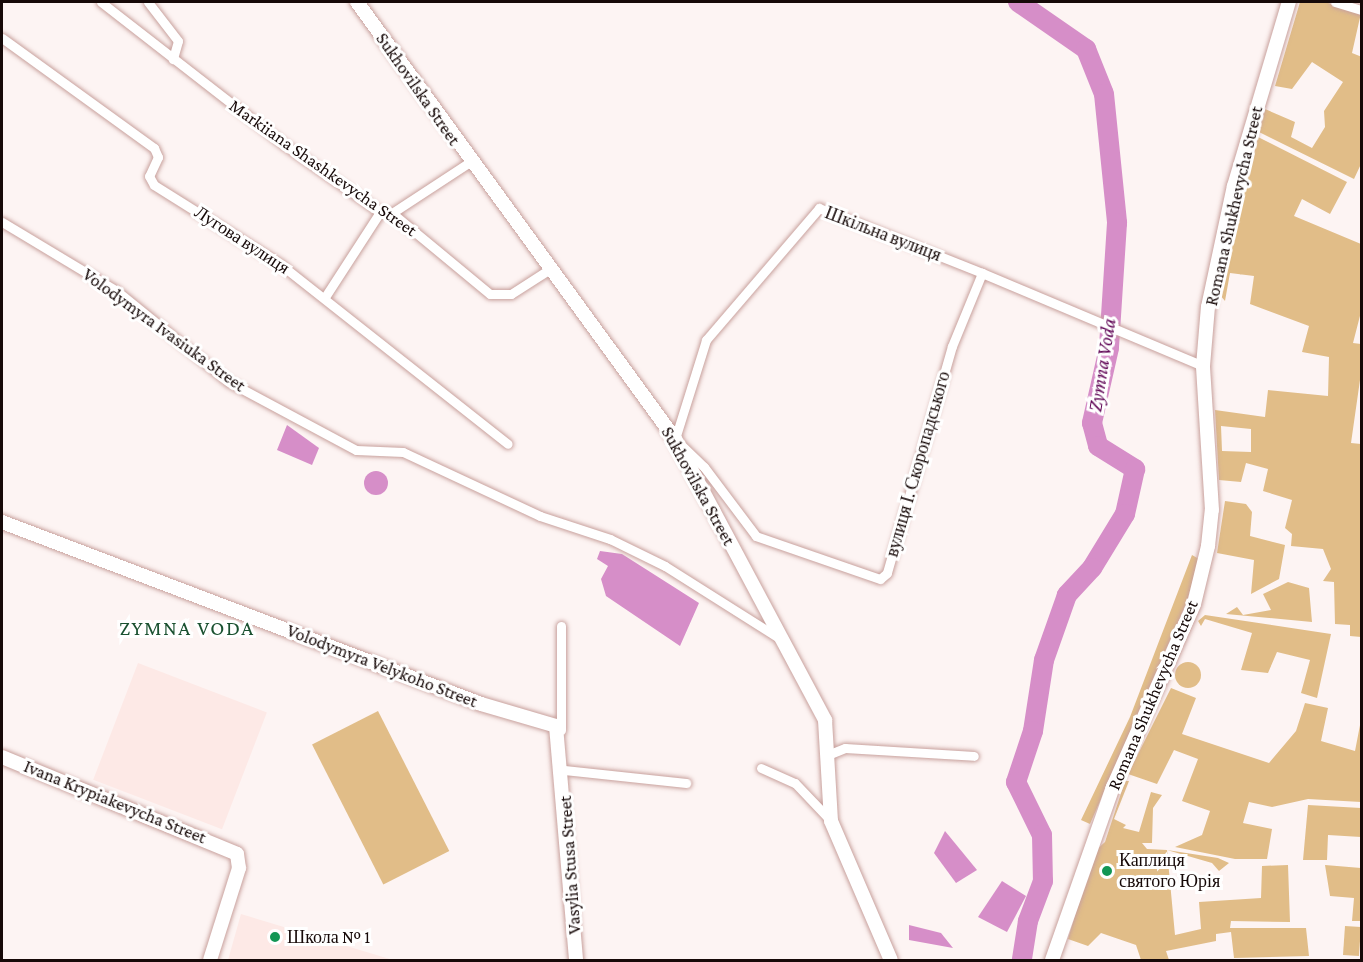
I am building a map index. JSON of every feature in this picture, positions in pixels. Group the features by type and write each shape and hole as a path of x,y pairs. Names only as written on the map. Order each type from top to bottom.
{"street":[{"name":"Markiiana Shashkevycha Street","path":"101,2 173,59 380,213 392,213 490,294 511,294 550,269"},
{"path":"148,2 178,41 173,59"},
{"name":"Sukhovilska Street","path":"357,2 470,162 675,439 825,720 830,754 831,821 891,960"},
{"name":"Romana Shukhevycha Street","path":"1052,960 1113,787 1194,604 1211,531 1203,366 1214,273 1232,196 1289,2"},
{"path":"1335,2 1362,10"},
{"name":"Лугова вулиця","path":"2,38 154,148 158,157 149,176 153,185 227,227 325,297 508,444"},
{"path":"392,213 470,162"},
{"name":"Шкільна вулиця","path":"675,439 706,340 819,208 982,273 1203,366"},
{"path":"325,297 380,213"},
{"name":"Volodymyra Ivasiuka Street","path":"2,222 117,291 229,382 356,450 404,452 540,516 609,539 665,566 782,641"},
{"name":"вулиця І. Скоропадського","path":"675,439 704,467 756,536 880,579 887,573 952,346 982,273"},
{"name":"Volodymyra Velykoho Street","path":"2,522 561,730"},
{"name":"Vasylia Stusa Street","path":"561,626 561,730 576,960"},
{"path":"830,754 845,748 974,756"},
{"name":"Ivana Krypiakevycha Street","path":"2,757 228,848 237,854 239,868 210,960"},
{"path":"761,768 795,783 831,821"},
{"name":"Vasylia Stusa Street","path":"564,770 686,783"}],"shaded area":[{"path":"1300,2 1325,2 1361,13 1352,53 1362,57 1361,164 1354,179 1259,132 1265,109 1295,122 1291,137 1312,148 1325,127 1324,111 1343,82 1312,62 1292,89 1275,86"},
{"path":"1258,137 1347,182 1330,214 1302,199 1294,216 1361,244 1361,312 1353,343 1361,344 1362,366 1351,443 1361,444 1361,637 1350,636 1350,625 1335,624 1334,582 1323,581 1331,569 1323,549 1291,546 1292,534 1285,528 1292,500 1263,491 1268,469 1246,463 1241,482 1219,480 1215,410 1265,417 1268,390 1328,396 1329,357 1302,352 1309,326 1250,304 1254,276 1230,273 1225,301 1219,294","holes":["1221,426 1251,429 1251,452 1222,451"]},
{"path":"287,425 319,448 312,465 277,450"},
{"path":"376,471 384,475 388,483 384,491 376,495 368,491 364,483 368,475"},
{"path":"1225,501 1246,504 1252,512 1250,536 1285,545 1279,579 1251,594 1254,560 1217,553"},
{"path":"600,551 622,554 699,603 680,646 606,596 601,579 608,566 597,559"},
{"path":"1192,555 1199,559 1187,601 1090,824 1081,820 1130,717"},
{"path":"1288,582 1309,588 1312,622 1226,614 1237,607 1243,615 1271,610 1263,594"},
{"path":"1205,615 1331,634 1317,698 1301,693 1310,660 1277,652 1268,673 1241,670 1252,633 1205,619 1201,626 1198,621"},
{"path":"1188,662 1197,666 1201,675 1197,684 1188,688 1179,684 1175,675 1179,666"},
{"path":"138,663 267,712 222,829 93,780"},
{"path":"1171,688 1196,698 1182,734 1269,763 1296,731 1305,703 1328,708 1321,741 1355,751 1361,720 1361,802 1308,799 1272,807 1249,802 1243,823 1272,829 1267,859 1235,859 1175,847 1202,835 1210,811 1182,801 1198,759 1174,750 1157,784 1128,774"},
{"path":"378,711 449,851 383,884 312,745"},
{"path":"1125,781 1129,781 1114,819 1126,825 1123,828 1139,832 1151,792 1162,795 1153,808 1152,843 1142,843 1147,849 1167,850 1175,935 1201,929 1199,902 1261,898 1262,866 1288,865 1290,922 1231,921 1230,928 1306,928 1309,956 1234,958 1231,932 1216,934 1216,941 1166,951 1169,960 1141,960 1136,945 1101,933 1088,946 1068,939 1094,852 1105,842"},
{"path":"1308,805 1361,808 1361,837 1328,835 1327,860 1303,860"},
{"path":"945,831 977,870 956,883 934,853"},
{"path":"1167,850 1218,858 1229,863 1219,871 1212,863"},
{"path":"1325,865 1361,868 1361,921 1352,921 1354,898 1330,896"},
{"path":"1002,881 1026,896 1007,932 978,917"},
{"name":"Школа № 1","path":"241,914 393,960 228,960"},
{"path":"909,925 941,933 953,948 909,940"},
{"path":"1345,926 1361,927 1359,956 1343,955"}],"waterway":[{"name":"Zymna Voda","path":"1018,2 1086,49 1104,94 1117,223 1109,348 1092,423 1098,446 1135,469 1125,514 1092,568 1067,595 1044,660 1033,731 1016,782 1042,835 1043,881 1028,921 1022,960"}],"place":[{"name":"Каплиця святого Юрія","path":"1107,871"},
{"name":"Школа № 1","path":"275,937"}],"district":[{"name":"ZYMNA VODA","path":"187,628"}]}
